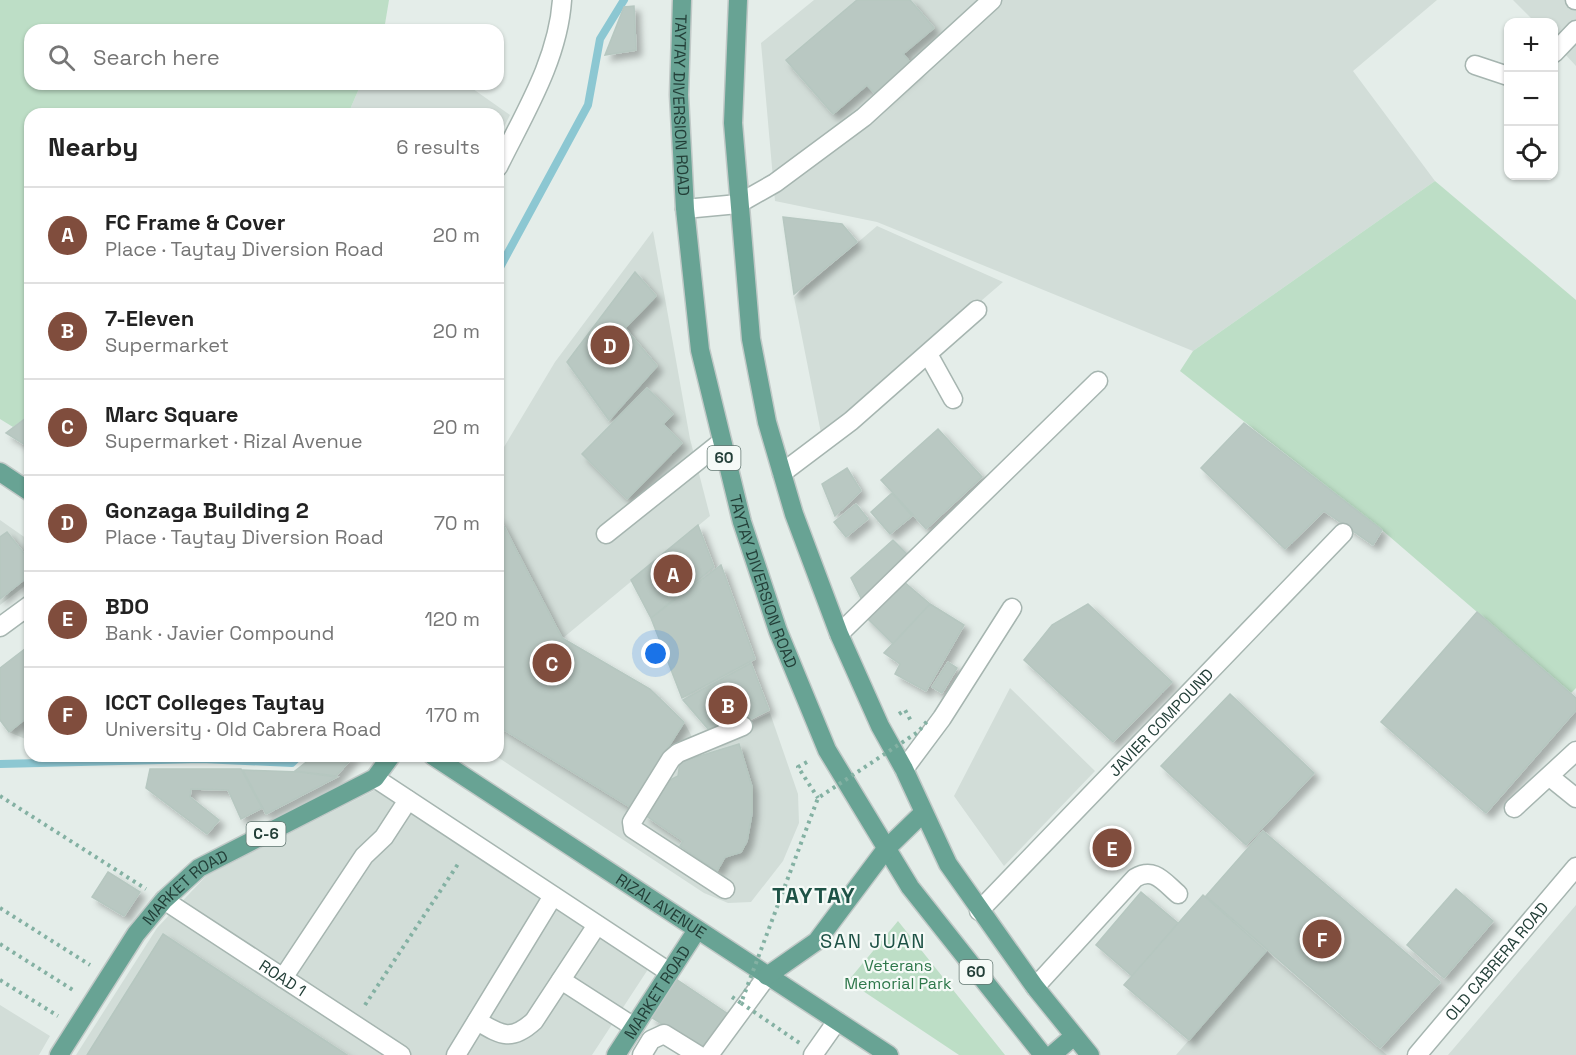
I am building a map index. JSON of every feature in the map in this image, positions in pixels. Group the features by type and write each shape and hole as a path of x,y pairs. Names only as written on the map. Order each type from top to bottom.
{"main road":[{"name":"TAYTAY DIVERSION ROAD","path":"682,0 678,95 685,209 700,350 720,443 742,522 804,698 827,750 917,897 1043,1055"},
{"name":"60","path":"738,0 733,123 751,339 767,422 794,514 839,634 880,726 904,770 922,813 948,864 979,911 1035,987 1090,1055"},
{"path":"3,478 24,489"},
{"name":"MARKET ROAD","path":"59,1055 136,933 164,900 199,868 375,778 387,762"},
{"name":"RIZAL AVENUE","path":"442,762 889,1055"},
{"path":"767,976 817,941 886,849 922,813"},
{"name":"MARKET ROAD","path":"616,1055 697,930"},
{"path":"1052,1055 1074,1036"}],"street":[{"path":"504,155 544,75 556,36 562,0"},
{"path":"685,209 738,204 775,183 864,117 992,0"},
{"path":"1558,48 1576,30"},
{"path":"1475,65 1504,74"},
{"path":"782,472 851,421 977,310"},
{"path":"928,354 954,399"},
{"path":"839,634 1098,381"},
{"path":"606,534 720,443"},
{"name":"JAVIER COMPOUND","path":"979,911 1343,533"},
{"path":"904,770 942,718 1012,608"},
{"path":"0,627 24,609"},
{"path":"725,889 633,830 632,822 671,759 678,753 743,726"},
{"path":"1514,808 1576,751"},
{"path":"1550,777 1576,798"},
{"path":"375,778 669,972"},
{"path":"283,978 364,856 384,837 408,800"},
{"name":"OLD CABRERA ROAD","path":"1417,1055 1576,867"},
{"path":"1035,987 1135,878 1145,872 1154,873 1178,894"},
{"path":"456,1055 553,896"},
{"name":"ROAD 1","path":"164,900 402,1055"},
{"path":"477,1021 508,1035 523,1031 534,1021 597,925"},
{"path":"709,1055 767,976"},
{"path":"561,980 634,1027"},
{"path":"807,1049 837,1021"},
{"path":"642,1055 651,1040 664,1034 698,1055"}],"path":[{"path":"741,1003 818,798 918,732 929,719"},
{"path":"798,767 818,798"},
{"path":"0,796 164,900"},
{"path":"353,1023 472,842"},
{"path":"0,908 108,977"},
{"path":"0,944 93,1002"},
{"path":"0,980 77,1028"},
{"path":"732,997 807,1049"}],"shaded area":[{"path":"814,0 1437,0 1353,71 1435,181 1193,351 877,222 775,201 761,43"},
{"path":"1513,0 1576,0 1576,66 1558,46 1558,18 1531,18"},
{"path":"358,90 475,90 500,108 351,108"},
{"path":"504,111 510,115 504,127"},
{"path":"877,226 1003,282 822,438 794,297"},
{"path":"653,231 690,439 710,516 563,638 650,689 684,722 697,746 770,713 798,794 799,823 783,861 751,902 728,903 704,893 504,761 504,447 555,362"},
{"path":"0,520 24,537 24,587 0,605"},
{"path":"1010,688 1095,771 1004,866 954,796"},
{"path":"24,720 24,738 9,732"},
{"path":"395,780 658,954 592,1055 76,1055 157,928 206,876"},
{"path":"1576,905 1576,1055 1448,1055"},
{"path":"1266,951 1387,1055 1176,1055"},
{"path":"0,1005 50,1036 39,1055 0,1055"}],"green space":[{"path":"0,0 389,0 385,24 24,24 24,90 358,90 351,108 24,108 24,419 13,427 0,419"},
{"path":"1435,181 1576,300 1576,688 1571,693 1382,530 1180,371 1193,351"},
{"name":"Veterans Memorial Park","path":"898,921 1005,1055 959,1055 848,981"}],"building":[{"path":"857,0 910,0 934,28 903,54 916,69 880,99 867,85 833,114 786,60"},
{"path":"634,6 636,50 605,55 624,7"},
{"path":"783,217 842,224 857,242 794,294"},
{"path":"635,272 656,296 625,328 657,366 609,420 567,362"},
{"path":"647,388 673,414 663,424 682,443 627,499 582,454"},
{"path":"24,420 24,444 6,433"},
{"path":"1244,423 1382,530 1373,545 1324,511 1285,549 1201,468"},
{"path":"938,429 982,477 926,529 881,480"},
{"path":"847,468 861,491 835,516 822,484"},
{"path":"892,493 912,516 890,534 871,512"},
{"path":"856,504 868,519 846,537 834,522"},
{"path":"698,525 714,567 651,618 631,580"},
{"path":"504,527 562,638 650,689 684,722 630,807 504,730"},
{"path":"7,532 24,553 24,580 0,599 0,537"},
{"path":"893,540 910,557 863,602 851,578"},
{"path":"721,565 755,659 682,698 651,618"},
{"path":"903,581 930,604 893,644 865,616"},
{"path":"930,604 964,625 926,691 895,674 900,664 884,653"},
{"path":"1088,604 1172,682 1113,742 1024,660 1052,625"},
{"path":"1477,612 1576,698 1576,710 1486,813 1381,722"},
{"path":"24,650 24,720 9,732 0,720 0,668"},
{"path":"948,662 957,668 942,693 932,687"},
{"path":"751,663 769,710 715,737 683,700"},
{"path":"1230,694 1314,773 1246,845 1161,766"},
{"path":"739,744 752,787 752,813 747,841 741,852 725,857 717,871 680,846 683,841 645,815 664,783 678,776 680,762"},
{"path":"306,762 349,762 336,776 295,771"},
{"path":"150,769 241,769 262,808 241,819 228,790 191,789 190,797 219,820 207,834 146,788"},
{"path":"243,770 299,772 337,777 266,814"},
{"path":"1263,831 1440,982 1380,1048 1206,896"},
{"path":"108,872 140,892 124,916 92,897"},
{"path":"1456,889 1493,921 1444,978 1407,945"},
{"path":"1141,892 1178,923 1132,976 1096,945"},
{"path":"1203,895 1266,951 1189,1040 1124,985"},
{"path":"163,934 347,1055 87,1055"},
{"path":"676,979 731,1016 707,1053 651,1017"}],"waterway":[{"path":"504,260 588,105 600,39 624,0"},
{"path":"0,764 80,762"},
{"path":"269,762 293,762"}],"place":[{"name":"Gonzaga Building 2","path":"610,345"},
{"name":"FC Frame & Cover","path":"673,574"},
{"name":"Marc Square","path":"552,663"},
{"name":"7-Eleven","path":"728,705"},
{"name":"BDO","path":"1112,848"},
{"name":"ICCT Colleges Taytay","path":"1322,939"}],"district":[{"name":"TAYTAY","path":"814,895"},
{"name":"SAN JUAN","path":"873,941"}]}
